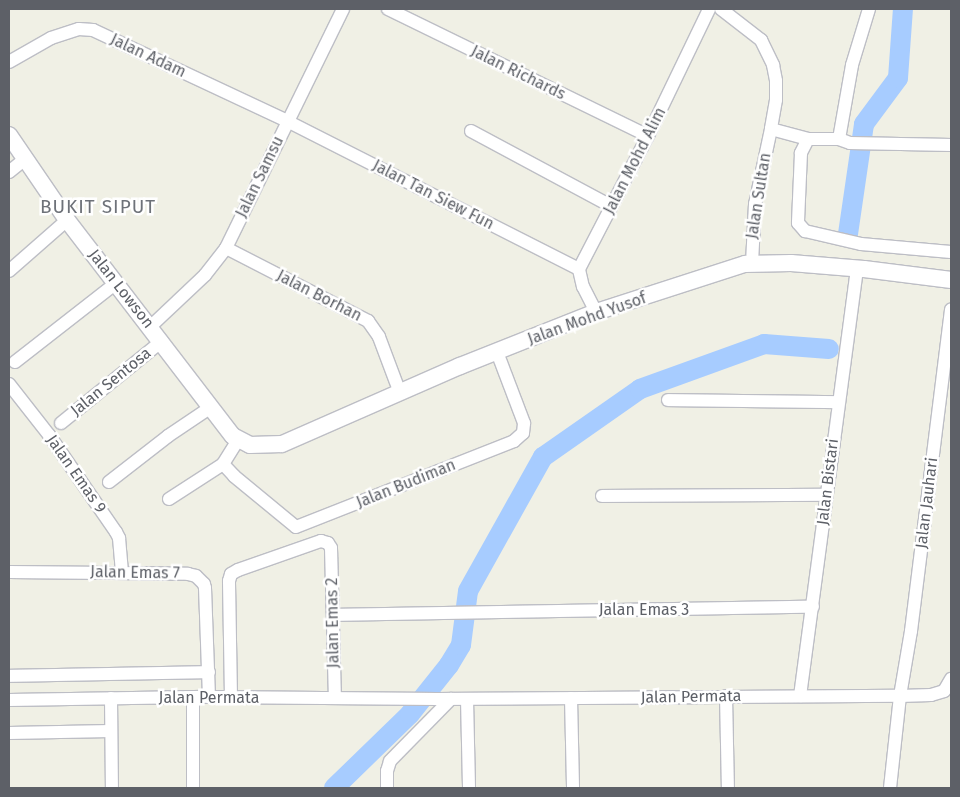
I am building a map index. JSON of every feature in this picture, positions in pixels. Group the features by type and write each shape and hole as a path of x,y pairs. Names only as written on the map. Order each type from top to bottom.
{"street":[{"name":"Jalan Samsu","path":"150,326 205,275 226,248 343,9"},
{"name":"Jalan Richards","path":"388,9 648,136"},
{"name":"Jalan Mohd Alim","path":"579,269 648,136 709,9"},
{"name":"Jalan Sultan","path":"721,9 753,32 768,52 776,81 776,100 755,204 752,263"},
{"path":"844,141 852,65 869,9"},
{"name":"Jalan Adam","path":"9,62 51,38 79,29 92,30 287,121"},
{"name":"Jalan Tan Siew Fun","path":"287,121 579,269"},
{"name":"Jalan Sultan","path":"771,129 808,139 875,144 951,145"},
{"path":"471,131 612,206"},
{"name":"Jalan Lowson","path":"9,135 67,220 238,440"},
{"path":"808,139 801,152 798,223 805,231 861,244 951,252"},
{"path":"9,172 25,159"},
{"path":"9,271 67,220"},
{"name":"Jalan Borhan","path":"226,248 368,321 379,337 400,393"},
{"name":"Jalan Mohd Yusof","path":"238,440 258,446 282,444 596,312 752,263 791,263 951,280"},
{"path":"579,269 582,287 596,312"},
{"name":"Jalan Bistari","path":"800,696 857,269"},
{"path":"15,362 116,283"},
{"name":"Jalan Jauhari","path":"890,788 900,696 913,612 951,309"},
{"name":"Jalan Sentosa","path":"61,423 162,342"},
{"name":"Jalan Budiman","path":"223,464 234,476 296,527 514,441 523,433 524,422 497,352"},
{"name":"Jalan Emas 9","path":"9,384 49,435 116,532 119,538 122,573"},
{"path":"668,400 838,402"},
{"path":"109,482 183,425 211,407"},
{"path":"169,499 223,464 238,440"},
{"path":"602,496 826,495"},
{"name":"Jalan Emas 2","path":"231,697 229,581 231,574 321,541 328,543 331,548 335,698"},
{"name":"Jalan Emas 7","path":"9,572 188,574 196,576 204,584 209,697"},
{"name":"Jalan Emas 3","path":"334,615 813,607"},
{"path":"9,676 209,672"},
{"name":"Jalan Permata","path":"9,700 194,697 467,699 900,696 931,695 944,691 951,680"},
{"path":"726,696 728,788"},
{"path":"194,697 194,788"},
{"path":"111,698 112,788"},
{"path":"571,698 573,788"},
{"path":"388,788 387,771 390,762 451,699"},
{"path":"467,699 469,788"},
{"path":"9,733 111,732"}],"waterway":[{"path":"848,234 864,124 898,78 903,9"},
{"path":"334,788 410,714 449,665 461,645 468,591 543,457 640,389 764,344 829,349"}],"district":[{"name":"BUKIT SIPUT","path":"98,207"}]}
